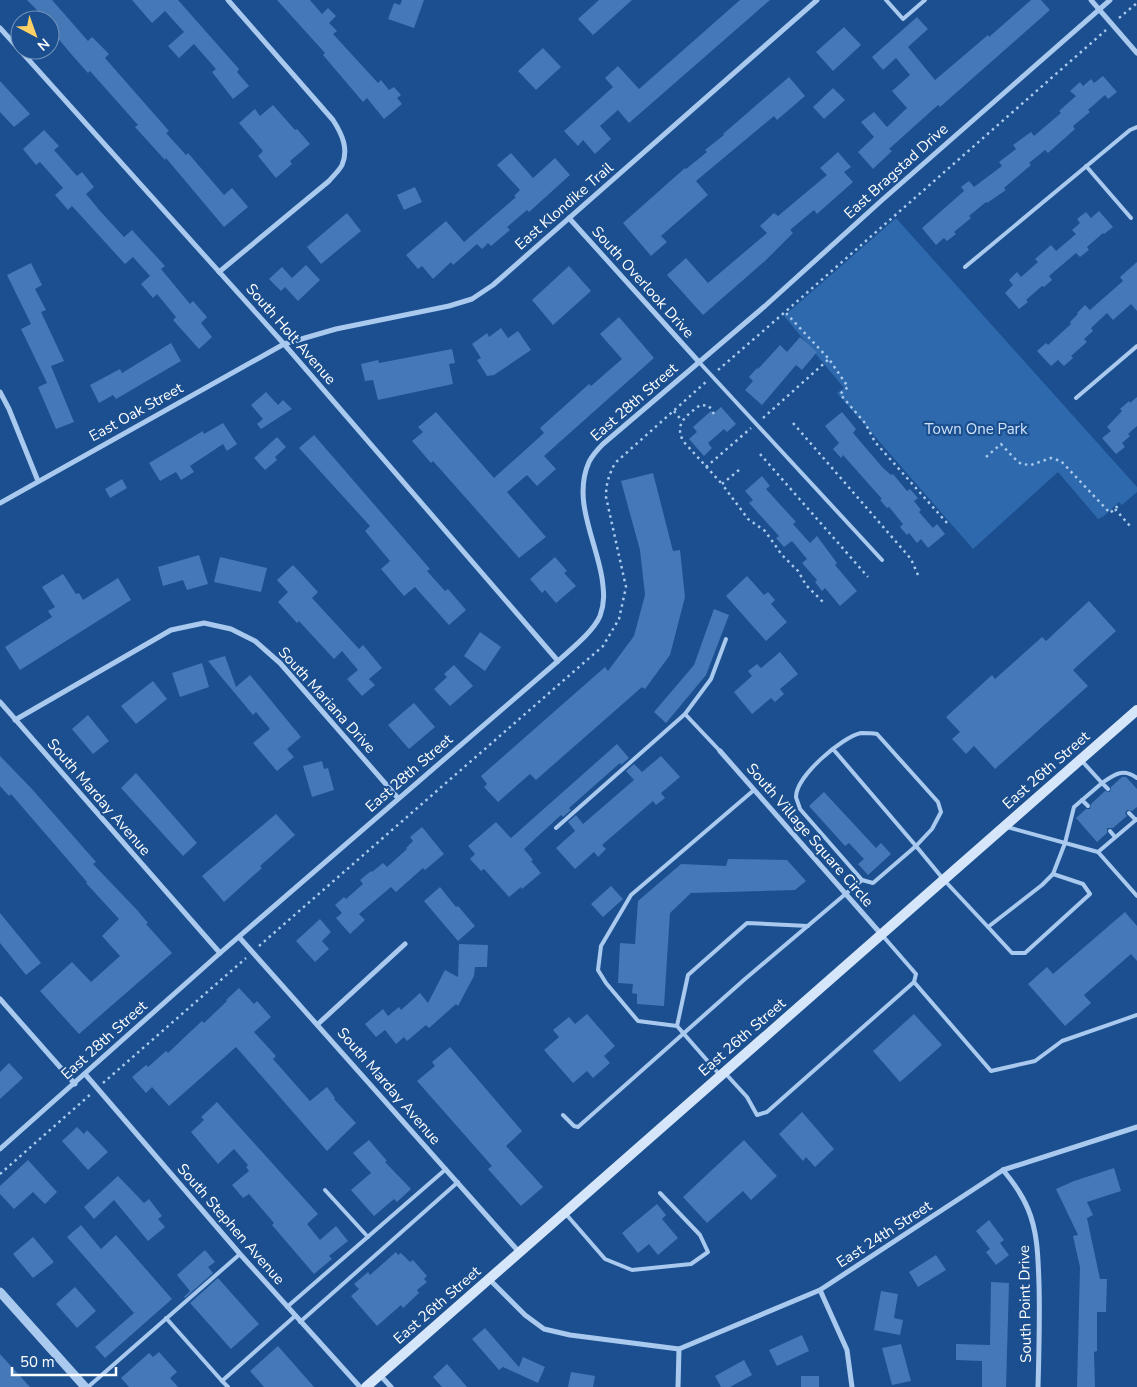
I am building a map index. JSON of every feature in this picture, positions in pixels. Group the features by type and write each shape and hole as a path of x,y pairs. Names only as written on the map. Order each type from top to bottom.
{"main road":[{"name":"East 26th Street","path":"366,1387 1137,710"}],"street":[{"path":"219,272 329,181 342,166 344,150 343,136 333,120 228,0"},
{"name":"East Klondike Trail","path":"284,344 336,329 449,306 472,299 493,285 817,0"},
{"path":"1091,0 1137,53"},
{"name":"East Bragstad Drive","path":"700,362 1110,0"},
{"name":"South Holt Avenue","path":"1,30 284,344 558,661"},
{"name":"South Overlook Drive","path":"569,218 700,362"},
{"name":"East Oak Street","path":"0,503 284,344"},
{"name":"East 28th Street","path":"0,1150 220,953 558,661 582,638 599,618 605,599 599,560 583,502 583,480 590,461 603,444 700,362"},
{"path":"0,392 9,409 38,481"},
{"name":"South Mariana Drive","path":"16,720 171,630 204,623 231,629 255,641 280,663 398,798"},
{"name":"South Marday Avenue","path":"0,702 220,953"},
{"name":"South Village Square Circle","path":"720,751 882,935"},
{"name":"South Marday Avenue","path":"239,937 520,1252"},
{"path":"318,1024 405,944"},
{"path":"0,999 75,1084"},
{"name":"South Stephen Avenue","path":"85,1074 240,1254 360,1387"},
{"name":"East 24th Street","path":"679,1350 820,1290 1003,1170 1137,1127"},
{"name":"South Point Drive","path":"1003,1170 1018,1189 1036,1234 1040,1314 1038,1387"},
{"path":"489,1279 525,1315 544,1329 570,1335 679,1350 678,1387"},
{"path":"820,1290 848,1350 852,1387"},
{"path":"0,1292 82,1386"},
{"path":"380,1375 391,1387"}],"lane":[{"path":"886,0 903,19 925,0"},
{"path":"965,267 1130,130 1137,127"},
{"path":"1086,166 1131,218"},
{"path":"1076,398 1137,346"},
{"path":"700,362 882,560"},
{"path":"556,828 685,714 711,679 726,639"},
{"path":"685,714 720,751"},
{"path":"861,733 877,734 938,802 941,812 932,829 916,846 874,883 862,880 800,809 796,797 802,781 815,766 842,742 861,733"},
{"path":"833,749 944,880 1012,953 1025,953 1090,894 1083,884 1053,874"},
{"path":"1081,760 1108,789"},
{"path":"988,927 1042,885 1053,874 1065,843 1074,807 1116,773 1131,774 1137,778"},
{"path":"754,790 631,895 601,946 598,970 606,983 638,1021 677,1026 747,1097 757,1115 767,1112 914,982 916,974 882,935"},
{"path":"1082,800 1088,806"},
{"path":"1098,852 1136,819 1129,814"},
{"path":"1004,827 1098,852 1137,896"},
{"path":"1110,831 1115,837"},
{"path":"563,1115 574,1126 578,1127 862,880"},
{"path":"677,1026 688,975 746,923 808,926"},
{"path":"914,982 991,1071 1035,1061 1062,1041 1137,1015"},
{"path":"287,1307 446,1169"},
{"path":"300,1322 458,1182"},
{"path":"325,1190 368,1237"},
{"path":"565,1212 605,1259 632,1270 691,1264 708,1252 700,1234 660,1193"},
{"path":"82,1386 166,1318 240,1254"},
{"path":"222,1381 295,1316"},
{"path":"166,1318 228,1387"}],"path":[{"path":"0,1174 603,646 619,619 626,587 606,497 608,476 615,463 1137,3"},
{"path":"785,312 829,359 848,387 840,394 865,424 875,442 947,523"},
{"path":"706,467 829,359"},
{"path":"714,414 709,406 700,405 682,422 679,432 683,440 722,484 748,519 765,531 782,555 798,571 806,585 823,602"},
{"path":"673,411 682,422"},
{"path":"793,423 912,559 918,575"},
{"path":"986,456 1001,444 1021,464 1031,465 1051,458 1061,461 1110,513 1119,505"},
{"path":"760,454 868,576"},
{"path":"722,484 739,470"},
{"path":"1115,509 1130,526"}],"green space":[{"name":"Town One Park","path":"896,218 1137,487 1137,492 1122,505 1119,502 1098,519 1058,472 973,549 837,393 844,388 784,316"}],"building":[{"path":"27,0 52,0 88,41 92,37 109,54 105,58 169,131 166,133 186,155 188,153 224,195 232,188 248,207 224,227 166,158 165,160 135,127 138,125 60,41 60,10 37,10"},
{"path":"132,0 178,0 239,69 237,72 249,86 233,99 212,72 216,69 194,44 179,58 168,46 184,32 165,11 152,23"},
{"path":"277,0 310,0 322,14 328,8 336,16 329,23 337,31 333,34 378,83 381,80 389,90 394,87 401,95 397,98 402,104 384,119 367,98 363,102 323,55 325,53"},
{"path":"402,0 424,0 414,28 388,19 394,3 400,5"},
{"path":"599,0 632,0 593,35 578,19"},
{"path":"740,0 770,0 629,123 618,110 600,126 611,139 595,154 583,140 578,146 564,131 613,87 605,78 618,66 639,89"},
{"path":"1031,0 1041,0 1050,10 940,107 938,105 889,149 892,151 873,169 858,152 874,137 861,122 874,112 887,127 907,108 892,91 910,75 896,58 883,70 872,57 917,17 928,29 908,47 935,80 988,35 989,37"},
{"path":"844,27 861,45 833,71 816,52"},
{"path":"543,48 561,67 536,90 518,71"},
{"path":"1103,76 1117,92 1108,99 1105,95 1088,110 1090,112 1073,126 1075,129 1048,153 1045,150 1029,163 1031,165 1004,188 1006,190 986,202 969,216 971,218 954,232 956,234 947,241 944,238 936,245 922,228 964,191 961,187 969,181 974,187 1002,166 999,162 1016,149 1013,145 1031,132 1034,136 1061,113 1059,111 1076,96 1070,91 1080,82 1083,86 1091,79 1094,83"},
{"path":"789,77 805,96 777,120 774,116 696,181 708,195 661,236 667,242 651,256 623,223 685,168 707,152 705,150"},
{"path":"0,81 30,114 14,127 0,112"},
{"path":"833,88 845,100 824,119 813,107"},
{"path":"273,105 310,144 290,161 292,164 276,178 258,156 263,151 239,123 255,109 260,116"},
{"path":"44,130 59,146 54,150 77,176 82,172 94,187 86,194 100,211 124,237 132,230 165,266 161,269 190,304 193,301 207,317 201,323 212,337 199,349 173,320 176,317 157,294 153,298 141,284 150,276 133,257 125,264 72,206 68,210 55,195 63,188 40,162 36,165 23,149"},
{"path":"838,152 851,167 844,172 853,182 817,214 814,210 790,230 793,233 765,261 703,315 667,275 686,258 708,283 767,233 760,226 774,213 778,216 827,175 820,168"},
{"path":"511,153 533,178 555,158 570,175 529,212 527,210 507,227 510,230 491,246 488,243 482,249 477,244 453,265 451,262 433,279 422,266 418,269 406,255 446,221 464,242 516,197 514,196 520,190 497,165"},
{"path":"415,187 422,202 404,210 397,195"},
{"path":"1099,211 1113,227 1087,247 1089,250 1080,257 1076,253 1049,276 1052,280 1026,300 1028,302 1019,309 1005,293 1013,285 1009,280 1017,272 1021,277 1038,262 1035,259 1051,245 1056,251 1076,234 1072,230 1080,223 1077,219 1086,212 1091,218"},
{"path":"347,213 361,231 321,264 307,247"},
{"path":"1137,262 1137,311 1131,304 1113,320 1107,313 1091,328 1093,331 1084,339 1087,342 1071,356 1073,358 1064,366 1058,360 1051,366 1037,351 1046,343 1048,345 1071,324 1070,322 1085,305 1090,310 1123,281 1120,277"},
{"path":"31,263 42,285 35,289 46,310 41,312 64,361 51,366 74,422 56,429 38,387 47,383 21,329 31,324 7,275"},
{"path":"306,265 320,280 298,301 285,287 281,291 269,279 282,267 292,278"},
{"path":"569,266 591,291 553,325 532,300"},
{"path":"619,317 654,358 544,456 556,469 537,486 527,475 507,492 546,537 519,558 433,461 431,463 412,441 423,432 418,427 436,412 494,478 544,433 540,428 589,384 591,386 622,359 600,334"},
{"path":"501,328 508,338 518,331 531,350 494,375 487,376 477,360 481,358 472,344 487,333 489,337"},
{"path":"800,337 817,352 802,370 796,365 762,405 745,390 753,381 749,377 780,345 787,352"},
{"path":"171,343 181,361 116,399 113,395 99,403 90,385 120,369 122,373"},
{"path":"452,349 455,363 449,364 453,384 378,400 373,380 365,381 361,364 378,360 379,363"},
{"path":"266,392 278,405 283,400 292,409 261,429 257,424 263,419 251,405"},
{"path":"1137,397 1137,426 1122,443 1125,447 1116,454 1102,438 1111,431 1107,427 1122,411 1120,409"},
{"path":"721,407 736,424 727,432 724,429 708,443 712,448 704,456 689,439 697,432 693,427 711,411 713,414"},
{"path":"842,412 856,429 853,433 883,468 891,475 893,474 907,491 910,489 918,498 914,501 921,510 919,512 933,528 937,524 945,534 928,548 921,539 917,543 909,533 907,535 900,527 903,524 889,507 887,508 880,500 882,499 843,455 841,458 833,449 839,443 825,426"},
{"path":"223,423 237,444 227,451 223,444 190,466 194,472 181,480 176,472 160,481 149,463 203,431 204,434"},
{"path":"314,435 430,569 427,571 445,591 448,589 466,610 449,625 415,587 404,596 381,569 390,561 365,531 370,526 299,448"},
{"path":"277,437 286,447 275,457 277,460 265,470 254,458"},
{"path":"653,473 673,551 680,550 685,597 670,655 645,689 642,687 536,780 530,774 498,802 484,787 487,784 481,776 605,667 608,671 634,636 645,595 640,550 621,481"},
{"path":"762,476 770,486 766,489 796,522 793,524 810,543 817,536 837,563 835,565 857,591 840,606 825,588 822,591 815,582 817,580 802,563 807,559 792,541 784,547 776,538 779,536 749,503 753,500 745,491"},
{"path":"122,479 127,488 110,498 105,489"},
{"path":"199,555 208,584 187,590 183,580 163,586 158,567"},
{"path":"220,557 267,568 261,592 214,582"},
{"path":"555,557 567,571 564,573 576,586 556,603 545,590 542,593 530,579"},
{"path":"293,565 318,592 312,598 359,649 363,645 382,668 369,679 375,685 362,696 347,679 358,670 342,651 334,659 299,621 297,623 278,602 288,592 277,580"},
{"path":"63,574 76,594 79,593 83,600 118,578 131,600 20,670 5,647 52,617 48,611 55,607 42,587"},
{"path":"747,576 764,595 768,592 775,600 771,604 787,622 766,641 726,596"},
{"path":"1089,601 1116,631 1073,670 1088,686 995,769 974,746 966,754 952,739 960,732 946,717 992,675 995,679 1042,637 1046,641"},
{"path":"714,609 729,615 706,675 666,723 654,712 694,665"},
{"path":"480,632 501,647 485,671 464,656"},
{"path":"780,652 798,674 780,689 784,694 775,702 771,698 752,714 734,692 752,676 748,671 757,664 761,668"},
{"path":"225,656 236,687 250,675 301,737 287,749 294,757 277,771 253,743 270,729 256,712 253,715 208,661"},
{"path":"202,663 209,687 180,697 172,673"},
{"path":"454,665 473,686 450,706 434,689 447,677 444,674"},
{"path":"153,681 167,699 136,724 121,706"},
{"path":"414,703 435,727 409,749 388,725"},
{"path":"88,715 109,741 93,754 72,729"},
{"path":"617,744 629,758 621,765 620,763 569,808 571,810 563,817 561,815 524,849 541,873 509,897 484,869 481,871 470,859 475,854 468,846 496,822 511,838"},
{"path":"0,756 32,789 96,862 93,864 137,910 148,923 146,924 172,953 79,1034 40,991 72,962 91,982 120,956 102,936 119,919 11,794 9,796 0,786"},
{"path":"661,756 680,777 661,793 665,798 656,805 653,801 602,845 606,849 598,857 594,852 575,869 556,848 575,831 568,822 576,815 583,824 634,780 626,771 634,764 642,772"},
{"path":"322,761 324,769 328,768 334,790 312,797 303,766"},
{"path":"136,773 197,843 183,856 121,788"},
{"path":"1122,777 1126,777 1137,789 1137,807 1132,811 1127,810 1125,813 1127,816 1113,828 1107,828 1107,833 1097,842 1076,818 1086,809 1090,809 1091,804 1105,791 1110,792 1111,787"},
{"path":"824,792 876,848 881,843 891,854 868,875 858,864 864,859 849,843 845,846 809,806"},
{"path":"276,814 295,835 224,902 202,876"},
{"path":"422,827 444,854 425,870 423,868 396,892 391,887 359,914 365,920 350,934 336,918 342,913 335,905 344,897 346,899 363,884 360,880 371,871 383,863 387,867 407,849 413,841 410,837"},
{"path":"728,859 787,860 806,881 795,890 691,893 670,913 664,1006 637,1004 637,994 632,993 633,984 618,983 620,943 635,944 638,901 681,864 726,866"},
{"path":"611,886 623,899 603,917 591,904"},
{"path":"440,887 475,926 458,941 424,901"},
{"path":"1125,912 1137,926 1137,961 1131,954 1084,995 1091,1003 1065,1026 1028,984 1047,967 1053,974"},
{"path":"0,913 41,963 26,975 0,943"},
{"path":"320,919 331,932 322,941 329,949 315,962 296,941"},
{"path":"459,944 488,945 487,967 475,967 474,976 458,1006 456,1004 429,1028 426,1025 407,1041 404,1037 396,1044 385,1030 376,1037 365,1024 383,1009 388,1016 399,1007 401,1010 420,993 428,1003 445,970 458,977"},
{"path":"239,988 254,1004 257,1001 271,1017 254,1032 276,1056 273,1059 310,1101 327,1087 334,1099 356,1123 327,1151 236,1047 169,1106 152,1087 146,1093 132,1077 146,1065 148,1067 166,1051 168,1053 202,1021 204,1023"},
{"path":"587,1014 615,1046 604,1056 610,1063 593,1078 587,1071 573,1083 544,1050 559,1037 553,1030 569,1017 575,1024"},
{"path":"914,1014 942,1045 900,1082 873,1051"},
{"path":"450,1047 522,1131 506,1146 543,1187 521,1206 488,1169 492,1166 417,1081 435,1066 432,1062"},
{"path":"9,1063 23,1078 0,1099 0,1072"},
{"path":"217,1102 318,1214 307,1224 320,1240 336,1226 348,1241 329,1256 332,1259 314,1274 272,1225 274,1223 249,1194 243,1198 232,1185 249,1171 246,1167 248,1165 234,1149 218,1164 191,1132 204,1120 201,1117"},
{"path":"802,1112 834,1149 815,1167 806,1157 803,1161 779,1134"},
{"path":"77,1127 84,1134 87,1130 108,1152 88,1170 62,1141"},
{"path":"369,1140 387,1161 385,1162 411,1189 397,1202 394,1199 374,1216 351,1190 371,1173 353,1153"},
{"path":"744,1140 777,1176 751,1200 743,1191 707,1223 683,1197"},
{"path":"28,1160 57,1192 45,1204 33,1192 14,1209 0,1194 0,1186"},
{"path":"1114,1168 1121,1191 1087,1202 1093,1215 1087,1218 1100,1279 1107,1279 1106,1312 1097,1312 1097,1351 1094,1352 1095,1387 1077,1387 1080,1267 1073,1236 1078,1235 1056,1189"},
{"path":"118,1176 144,1203 149,1199 162,1216 158,1219 165,1227 148,1241 114,1200 94,1219 84,1207"},
{"path":"657,1204 666,1215 662,1219 678,1238 658,1255 649,1244 638,1253 622,1233"},
{"path":"989,1220 1004,1240 1000,1243 1009,1255 996,1265 986,1252 990,1249 976,1231"},
{"path":"81,1225 101,1249 116,1235 172,1299 105,1358 95,1347 134,1313 67,1237"},
{"path":"33,1237 54,1262 33,1278 13,1254"},
{"path":"205,1250 215,1262 208,1267 213,1273 185,1298 190,1291 177,1275"},
{"path":"396,1252 398,1255 401,1253 410,1262 413,1260 427,1276 424,1279 427,1282 417,1290 419,1293 403,1308 401,1305 377,1326 351,1296 359,1289 354,1284 368,1272 370,1275"},
{"path":"936,1255 946,1270 918,1287 909,1272"},
{"path":"218,1278 259,1324 231,1349 190,1303"},
{"path":"991,1282 1009,1283 1006,1387 982,1387 982,1361 956,1360 956,1344 990,1345"},
{"path":"75,1287 96,1311 77,1328 56,1304"},
{"path":"881,1291 898,1294 894,1318 903,1320 900,1335 874,1330"},
{"path":"485,1328 519,1367 523,1357 545,1367 538,1383 503,1367 499,1370 472,1339"},
{"path":"802,1335 809,1351 777,1366 769,1350"},
{"path":"901,1344 911,1381 892,1385 882,1348"},
{"path":"278,1346 314,1387 264,1387 250,1371"},
{"path":"159,1352 177,1372 170,1378 178,1387 129,1387 121,1378 149,1353 153,1357"},
{"path":"0,1354 30,1387 0,1387"},
{"path":"744,1360 752,1375 730,1387 721,1387 715,1376"},
{"path":"447,1364 467,1387 442,1387 433,1377"},
{"path":"571,1372 595,1376 593,1387 568,1387"},
{"path":"801,1376 819,1376 819,1387 801,1387"}]}
